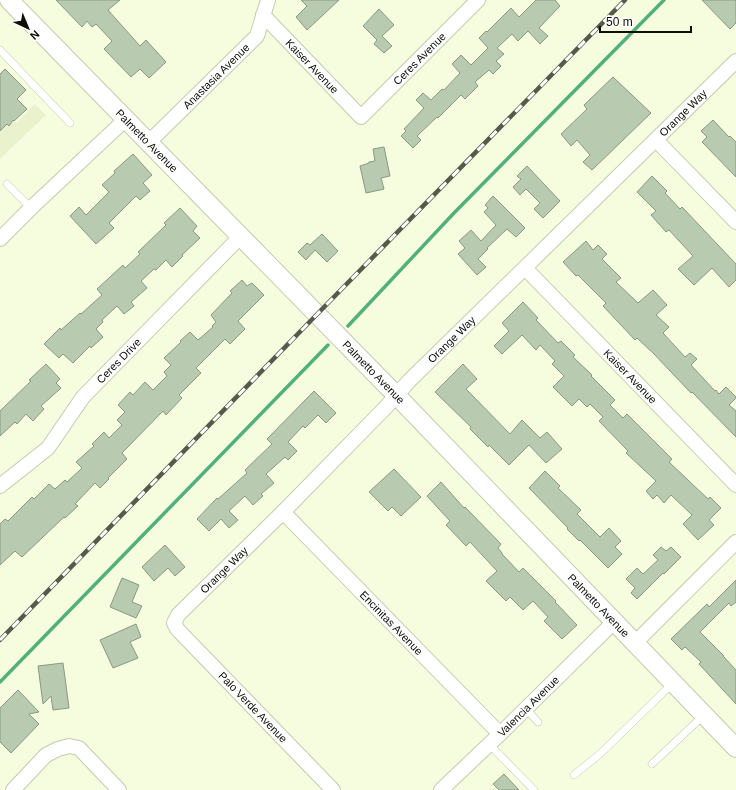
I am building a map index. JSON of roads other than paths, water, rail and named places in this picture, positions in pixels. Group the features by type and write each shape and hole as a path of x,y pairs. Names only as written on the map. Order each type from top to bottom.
{"street":[{"name":"Palmetto Avenue","path":"9,0 397,396 736,748"},
{"name":"Anastasia Avenue","path":"149,142 257,36 268,0"},
{"name":"Ceres Avenue","path":"361,117 478,0"},
{"name":"Kaiser Avenue","path":"263,15 361,117"},
{"name":"Orange Way","path":"174,623 178,615 283,512 409,382 736,61"},
{"path":"0,239 126,119"},
{"path":"656,140 736,222"},
{"name":"Ceres Drive","path":"0,486 48,448 83,397 240,236"},
{"name":"Kaiser Avenue","path":"525,268 736,485"},
{"name":"Encinitas Avenue","path":"283,512 500,734"},
{"path":"635,643 736,542"},
{"name":"Valencia Avenue","path":"441,790 526,709 614,621"},
{"name":"Palo Verde Avenue","path":"174,623 178,630 333,790"},
{"path":"13,790 46,756 58,749 68,746 79,748 119,790"}],"lane":[{"path":"0,50 70,123"},
{"path":"7,184 31,208"},
{"path":"574,776 601,753 674,683"},
{"path":"526,709 538,722"},
{"path":"652,764 704,715"},
{"path":"489,744 534,790"}],"waterway":[{"path":"348,326 454,213 664,0"},
{"path":"0,682 328,345"}],"railway":[{"path":"0,640 625,0"}]}
